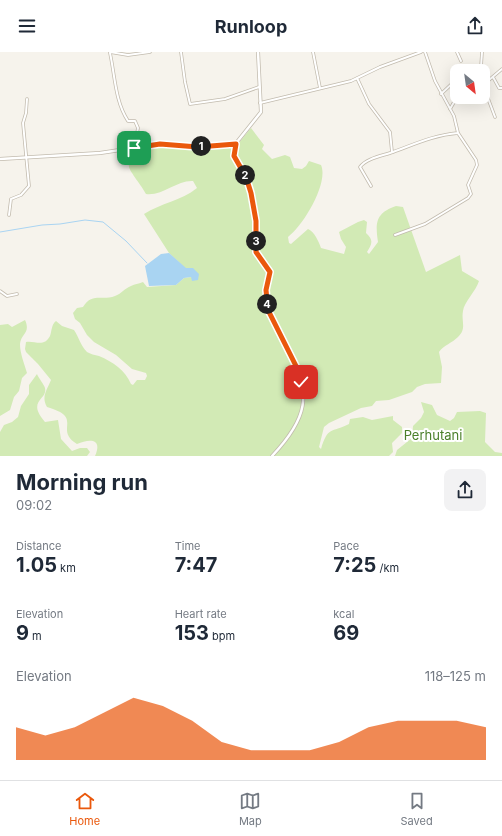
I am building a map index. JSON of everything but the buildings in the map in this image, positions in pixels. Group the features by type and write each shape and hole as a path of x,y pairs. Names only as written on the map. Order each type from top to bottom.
{"street":[{"path":"134,148 138,126 135,121 128,121 121,108 114,81 110,52 128,55 150,52"},
{"path":"181,52 188,101 190,104 225,99 259,87"},
{"path":"258,52 260,113 236,144 234,156 246,177 251,193 256,221 256,252 270,272 266,290 268,310 300,374 303,392 303,407 298,422 293,431 272,456"},
{"path":"313,52 320,88"},
{"path":"260,103 357,78 380,67 421,52"},
{"path":"395,236 425,224 470,197 471,194 468,185 477,163 458,133 454,116 431,73 425,52"},
{"path":"457,52 461,61"},
{"path":"481,64 482,52"},
{"path":"490,80 502,69"},
{"path":"493,77 499,88 502,88"},
{"path":"357,78 369,104 390,132 392,152"},
{"path":"441,94 450,86"},
{"path":"9,215 11,199 24,193 29,186 23,123 26,114 27,99"},
{"path":"450,109 453,104"},
{"path":"490,104 495,117"},
{"path":"371,186 360,166 375,157 425,139 458,133"},
{"path":"0,159 100,153 160,144 198,147 236,144"},
{"path":"0,291 8,296 17,294"}],"green space":[{"name":"Perhutani","path":"251,128 264,145 262,149 272,159 285,155 290,157 294,168 302,169 309,161 321,165 322,173 318,193 301,224 288,237 289,243 291,244 308,229 314,234 321,248 344,254 346,247 339,232 364,220 367,222 366,233 369,235 371,240 371,244 367,252 369,254 378,242 378,219 384,212 396,206 403,207 426,272 460,255 462,271 479,281 464,308 463,328 461,334 439,352 442,367 441,383 425,384 417,387 412,392 389,400 376,401 372,406 361,408 329,423 324,427 319,447 321,449 328,433 349,424 350,419 363,417 372,420 393,416 393,420 402,427 402,433 392,443 393,452 389,456 95,456 97,450 96,443 94,441 86,441 77,444 70,439 67,429 67,420 64,415 47,407 45,403 46,390 51,380 26,352 26,342 42,343 48,340 52,326 56,321 62,326 74,330 87,352 99,356 114,364 122,371 131,384 133,385 137,380 145,380 147,376 146,373 132,369 116,355 94,342 87,335 80,323 75,319 73,313 77,308 83,307 86,302 94,298 115,296 129,287 143,282 147,287 176,285 184,278 191,277 198,280 169,253 144,214 184,196 197,188 193,181 187,181 158,193 146,194 129,167 130,150 157,145 186,148 231,147 237,145"},
{"path":"25,320 27,328 20,344 21,354 27,373 22,378 19,391 14,397 10,410 0,416 0,325 8,324 12,327"},
{"path":"37,374 45,388 44,395 37,405 40,415 45,422 58,420 61,439 72,451 80,448 87,448 90,452 87,456 0,456 0,432 4,425 12,422 18,417 21,406 29,394 29,385"},
{"name":"Perhutani","path":"421,402 432,405 437,415 450,421 454,418 457,412 480,411 486,413 485,442 495,452 502,453 502,456 395,456 397,450 412,438 413,426 421,418 424,412"}],"water":[{"path":"169,253 186,268 193,268 199,274 198,280 192,281 191,277 184,278 176,285 149,286 145,266 161,254"}],"waterway":[{"path":"0,232 85,220 103,222 126,241 147,263"}],"route":[{"path":"134,148 153,144 198,147 236,144 234,156 246,177 251,193 257,232 256,252 270,270 266,290 268,310 270,317 300,374 301,382"}]}
